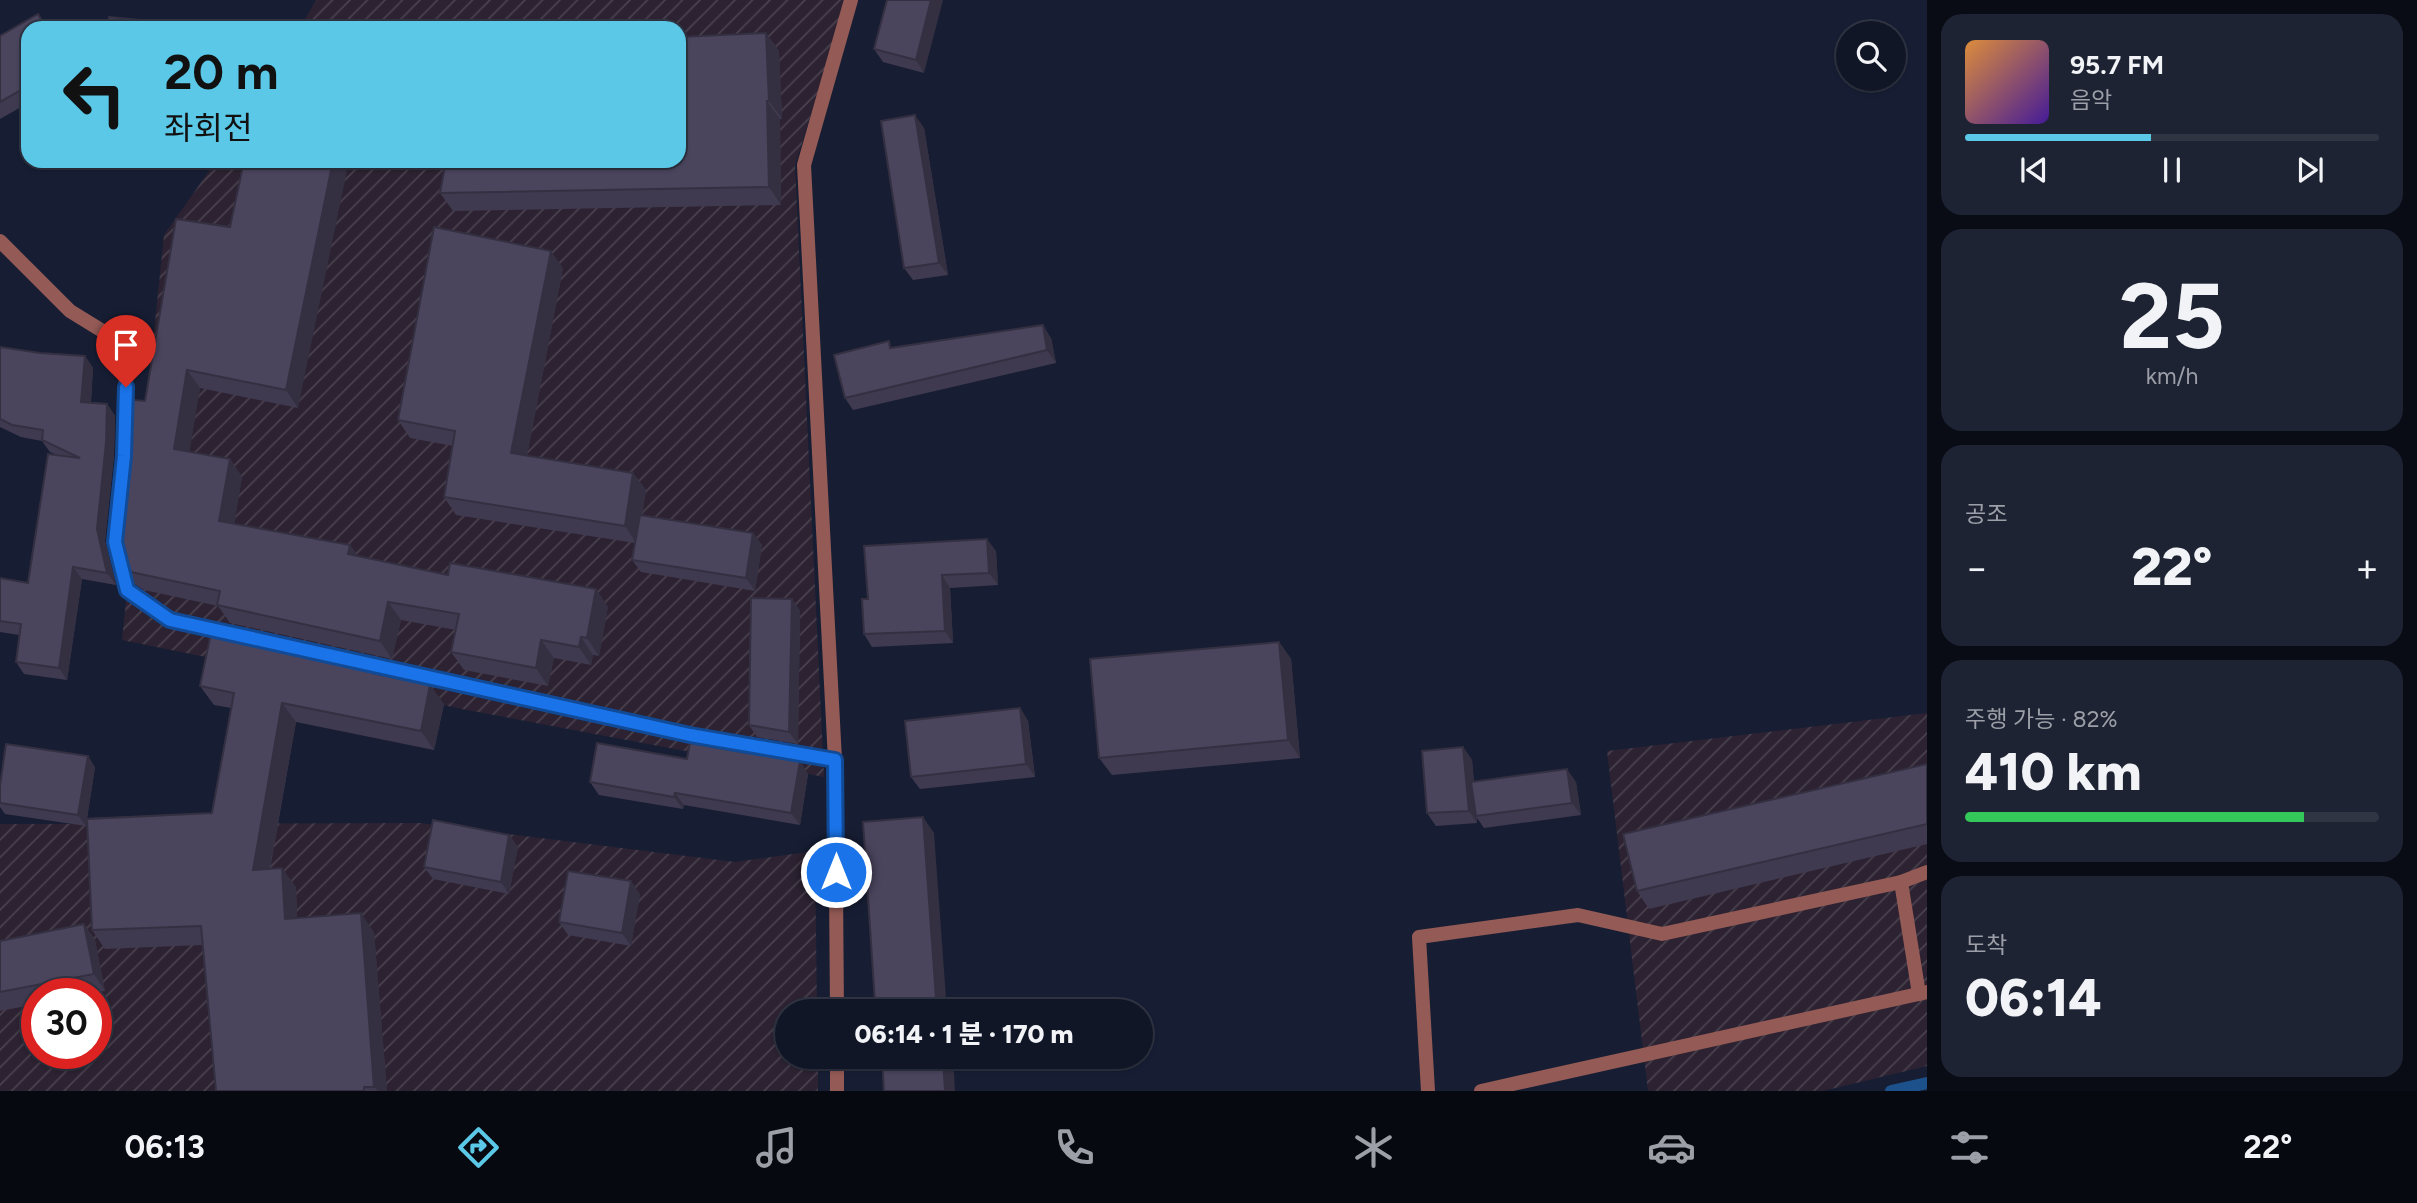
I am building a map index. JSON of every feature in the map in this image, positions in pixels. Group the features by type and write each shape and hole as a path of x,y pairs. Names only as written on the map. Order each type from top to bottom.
{"street":[{"path":"837,999 835,760 804,165 851,0"},
{"path":"0,241 69,310 109,335 127,365 124,430"},
{"path":"118,505 115,542 127,590 170,620 239,635"},
{"path":"348,659 690,735 835,760"},
{"path":"1428,1091 1419,937 1578,915 1662,933 1901,882 1927,872"},
{"path":"1481,1091 1923,993 1901,882"},
{"path":"837,1069 838,1091"}],"shaded area":[{"path":"316,0 846,0 795,166 824,777 467,710 122,640 164,235 211,168 686,168 686,21 304,21"},
{"path":"1927,713 1927,1066 1823,1091 1648,1091 1607,751"},
{"path":"420,823 735,862 815,851 817,999 775,999 775,1069 818,1069 818,1091 0,1091 0,824"}],"building":[{"path":"887,0 931,0 916,60 874,49"},
{"path":"38,14 42,21 26,21"},
{"path":"109,17 150,21 109,21"},
{"path":"21,24 21,90 0,102 0,36"},
{"path":"766,33 769,187 440,193 445,168 686,168 686,37"},
{"path":"915,115 939,263 904,268 881,121"},
{"path":"243,168 332,168 286,390 187,370 174,449 230,459 219,521 350,545 348,554 448,575 450,563 596,589 587,638 581,637 579,647 541,640 536,668 451,652 459,614 388,602 380,641 217,605 220,591 131,572 123,566 112,523 121,439 122,399 145,401 176,219 230,227"},
{"path":"434,227 551,251 511,453 633,473 625,526 444,497 455,431 398,420"},
{"path":"1043,325 1047,350 845,398 834,355 889,341 890,348"},
{"path":"0,347 85,356 81,402 107,404 106,443 97,529 107,573 73,567 59,668 16,662 21,624 0,621 0,578 28,583 48,454 80,458 42,440 43,430 12,425 0,419"},
{"path":"640,515 753,533 746,578 632,560"},
{"path":"987,539 989,573 942,575 945,631 864,634 862,599 868,599 864,546"},
{"path":"751,598 792,599 789,732 749,725"},
{"path":"213,623 375,659 372,673 430,685 421,731 282,703 253,870 282,868 285,919 361,913 374,1087 364,1087 364,1091 216,1091 201,926 92,930 87,819 212,813 234,693 200,686"},
{"path":"1279,642 1288,740 1099,758 1090,659"},
{"path":"1020,708 1026,764 911,777 905,721"},
{"path":"597,743 687,759 690,743 748,753 748,744 789,751 789,759 800,761 791,813 590,782"},
{"path":"6,744 88,756 78,815 0,803"},
{"path":"1463,747 1469,811 1427,813 1422,751"},
{"path":"1927,764 1927,824 1637,891 1623,834"},
{"path":"1567,769 1572,803 1476,816 1471,782"},
{"path":"923,817 936,999 875,999 863,822"},
{"path":"433,820 509,835 501,882 424,867"},
{"path":"568,871 631,881 622,933 559,922"},
{"path":"84,924 94,974 73,978 21,978 21,988 0,992 0,941"},
{"path":"883,1069 944,1069 945,1091 884,1091"}],"waterway":[{"path":"1891,1091 1927,1083"}],"route":[{"path":"126,387 124,456 115,542 127,590 170,620 690,735 835,760 836,872"}]}
